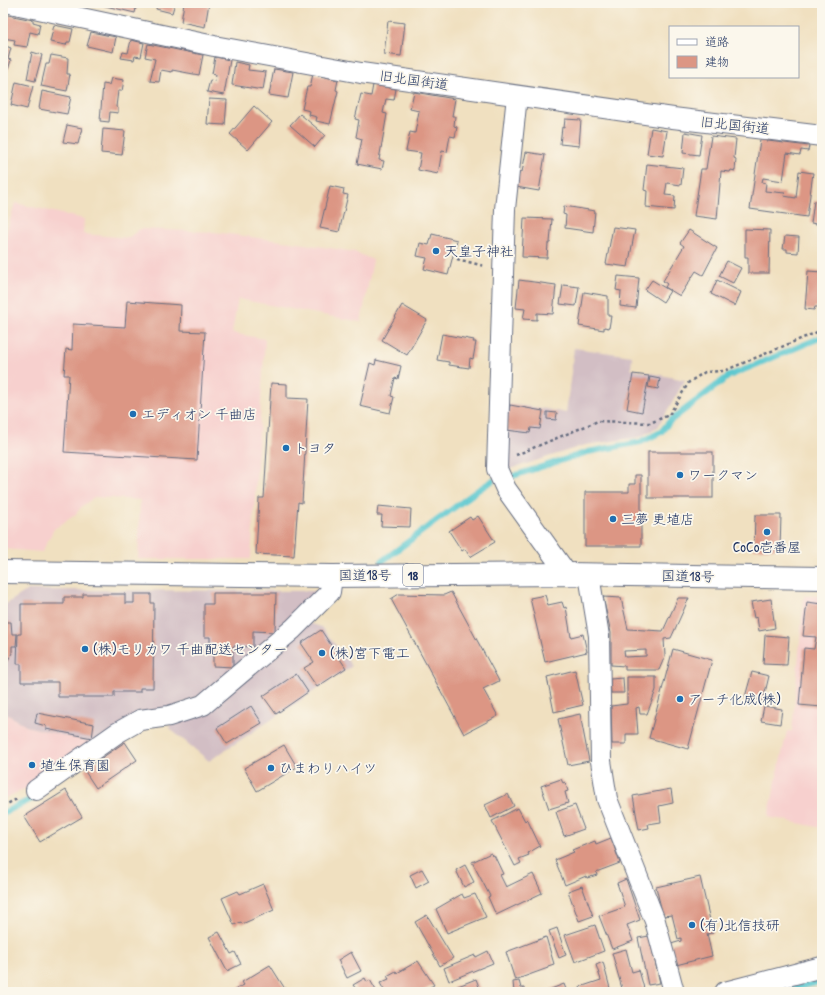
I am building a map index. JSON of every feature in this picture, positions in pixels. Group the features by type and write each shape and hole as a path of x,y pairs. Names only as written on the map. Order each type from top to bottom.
{"highway":[{"name":"国道18号","path":"3,572 332,576 567,574 822,578"}],"street":[{"name":"旧北国街道","path":"10,3 221,47 361,73 673,118 822,136"},
{"path":"517,96 505,209 497,469 506,488 567,574"},
{"path":"589,575 599,636 601,761 607,799 655,921 674,992"},
{"path":"36,790 117,733 140,720 169,716 203,705 293,628 330,592 332,576"},
{"path":"726,992 822,967"}],"path":[{"path":"457,259 504,272"},
{"path":"497,463 598,421 650,423 670,415 689,382 705,372 724,371 822,330"}],"shaded area":[{"path":"15,203 84,219 83,234 128,238 140,229 213,232 355,252 373,260 361,322 238,299 232,333 265,339 251,559 138,559 140,500 95,497 82,506 75,515 54,529 42,552 3,549 3,280 7,230"},
{"path":"574,348 632,356 631,369 685,380 658,427 640,437 585,445 507,470 506,404 541,408 566,413"},
{"path":"28,590 318,591 288,624 210,691 94,743 26,726 3,711 3,606"},
{"path":"804,596 822,596 822,828 768,817 787,731 792,731"},
{"path":"309,623 321,627 352,666 209,761 169,728 172,720"},
{"name":"埴生保育園","path":"3,711 26,726 94,743 29,787 3,799"}],"building":[{"path":"93,3 137,3 135,13"},
{"path":"157,3 175,3 172,13 156,9"},
{"path":"184,3 209,3 205,27 181,22"},
{"path":"3,14 33,20 33,22 40,24 38,34 30,32 27,47 14,45 15,40 3,38"},
{"path":"388,21 405,23 401,56 384,54"},
{"path":"54,25 73,29 70,42 67,42 66,45 50,42"},
{"path":"91,32 116,37 113,52 87,46"},
{"path":"131,40 144,43 141,57 135,56 134,60 121,58 123,52 128,53"},
{"path":"148,44 203,55 199,75 172,70 172,72 161,70 159,82 150,81 155,59 145,57"},
{"path":"3,45 11,48 8,59 11,60 8,70 5,69 3,74"},
{"path":"32,52 42,55 35,81 27,79"},
{"path":"51,55 68,58 67,74 70,74 67,91 41,86 46,64 49,64"},
{"path":"215,57 230,60 224,95 207,92 210,80 215,81 216,75 212,74"},
{"path":"235,62 249,65 248,70 266,72 263,90 232,85"},
{"path":"274,69 293,72 288,98 269,95"},
{"path":"313,74 338,80 336,90 338,91 330,124 316,121 317,117 309,115 310,111 302,109 307,87 310,87"},
{"path":"111,78 124,80 122,91 118,91 116,107 118,108 118,113 110,112 109,122 100,121 103,84 109,85"},
{"path":"16,82 33,86 27,109 11,105"},
{"path":"373,85 396,89 394,100 386,99 383,113 387,114 379,160 384,161 382,169 357,164 362,139 356,137 359,120 355,119 361,94 371,96"},
{"path":"42,91 71,97 67,114 39,109"},
{"path":"414,92 455,99 452,116 455,116 454,126 457,127 455,137 450,136 447,152 442,151 438,174 418,170 421,153 406,151 410,132 415,133 419,111 410,109"},
{"path":"209,99 227,100 225,125 207,124"},
{"path":"254,106 272,122 248,150 230,134"},
{"path":"300,114 325,135 315,147 290,125"},
{"path":"565,119 581,120 579,146 560,144 562,127 564,128"},
{"path":"67,125 82,128 78,144 63,142"},
{"path":"651,128 667,131 663,156 647,154"},
{"path":"103,129 125,131 122,155 101,153"},
{"path":"685,132 702,135 699,155 683,153"},
{"path":"711,136 736,139 734,158 736,159 735,171 721,171 717,219 694,216 701,169 706,169"},
{"path":"760,140 809,146 808,151 801,150 800,155 787,153 783,181 763,178 762,182 766,183 765,191 785,193 784,196 796,198 799,171 813,173 807,217 750,209"},
{"path":"526,152 545,155 539,191 516,187 519,171 522,172"},
{"path":"647,164 683,168 681,185 667,183 665,195 675,196 674,210 646,207 647,191 644,190"},
{"path":"330,186 344,189 343,194 348,195 339,232 320,228"},
{"path":"814,201 822,202 822,225 811,223"},
{"path":"564,206 595,211 593,232 565,228 566,215 563,214"},
{"path":"524,218 552,219 547,258 522,257"},
{"path":"613,227 635,230 628,267 606,264"},
{"path":"745,229 770,230 769,273 748,273 748,257 745,257"},
{"path":"689,230 717,248 703,275 696,271 680,296 665,287 667,284 663,281 684,246 680,243"},
{"name":"天皇子神社","path":"432,234 457,240 448,275 424,269 427,258 417,256 420,243 429,245"},
{"path":"785,236 799,237 798,253 787,252 787,249 783,249"},
{"path":"727,261 741,268 733,283 719,276"},
{"path":"808,271 822,272 822,307 815,307 814,310 805,309"},
{"path":"618,276 639,278 636,308 620,306 621,291 616,290"},
{"path":"519,280 556,285 553,314 537,313 537,320 523,319 525,309 516,308"},
{"path":"652,280 670,291 663,302 645,290"},
{"path":"717,280 741,292 735,306 711,294"},
{"path":"563,285 579,287 576,306 560,304"},
{"path":"584,292 608,296 608,316 611,316 609,328 604,327 604,330 579,326"},
{"name":"エディオン 千曲店","path":"127,301 181,305 180,331 205,332 197,460 64,452 69,375 64,375 66,349 72,350 73,324 125,327"},
{"path":"402,305 427,320 407,355 382,340"},
{"path":"442,334 474,340 473,342 476,342 473,359 470,358 469,368 449,365 449,362 437,360"},
{"path":"376,360 401,366 398,379 395,378 391,396 394,397 390,413 360,406 370,363 375,365"},
{"path":"633,374 649,376 642,412 627,409"},
{"path":"650,377 660,379 658,389 648,387"},
{"name":"トヨタ","path":"271,383 287,384 287,398 308,399 302,503 298,502 294,556 256,554 259,498 264,498"},
{"path":"510,405 543,411 540,429 531,428 530,433 506,430"},
{"path":"547,412 557,413 556,420 547,419"},
{"name":"ワークマン","path":"648,452 713,452 713,498 648,498"},
{"name":"三夢 更埴店","path":"635,475 641,475 641,546 585,546 585,492 629,492 629,484 635,484"},
{"path":"378,506 411,509 410,527 381,526 382,515 377,515"},
{"name":"CoCo壱番屋","path":"755,515 781,515 780,549 754,549"},
{"path":"478,516 495,542 470,557 465,549 462,551 449,531 470,517 472,520"},
{"path":"451,592 499,681 483,689 498,716 464,734 391,599 399,594 444,595"},
{"path":"213,593 276,593 275,632 253,631 253,647 233,646 233,667 213,666 213,643 210,643 210,637 204,637 204,604 213,604"},
{"name":"(株)モリカワ 千曲配送センター","path":"83,594 125,594 125,603 134,603 134,594 151,594 151,603 154,603 153,688 140,688 140,692 114,692 114,697 58,697 58,682 21,682 21,664 17,664 18,634 21,634 21,604 64,604 64,597 83,597"},
{"path":"545,595 548,605 562,602 564,608 566,607 571,637 583,634 587,652 545,662 530,598"},
{"path":"603,597 621,598 628,629 663,631 678,598 689,598 671,638 664,639 665,656 659,670 625,670 625,666 611,665 611,633","holes":["646,650 646,656 625,657 624,651"]},
{"path":"771,599 775,628 759,631 757,617 754,618 751,602"},
{"path":"807,602 822,604 822,707 799,705 804,648 814,649 816,637 803,636"},
{"path":"3,622 11,622 12,634 17,634 16,646 12,646 12,653 3,669"},
{"name":"(株)宮下電工","path":"321,630 346,668 317,687 304,668 314,662 301,643"},
{"path":"765,635 789,637 787,665 763,664"},
{"name":"アーチ化成(株)","path":"673,649 712,660 688,749 649,738"},
{"path":"575,670 583,705 554,712 547,677"},
{"path":"752,672 769,676 763,701 745,697"},
{"path":"296,674 308,692 276,714 263,696"},
{"path":"627,677 656,677 656,690 647,714 640,714 639,707 636,708 638,734 626,734 626,744 612,744 611,706 627,704"},
{"path":"623,678 624,693 611,693 610,679"},
{"path":"251,706 262,723 227,744 217,728"},
{"path":"764,706 782,709 780,724 761,721"},
{"path":"37,713 94,724 92,738 46,729 46,726 35,723"},
{"path":"580,714 589,761 568,765 558,719"},
{"path":"125,742 137,760 96,788 84,770"},
{"name":"ひまわりハイツ","path":"284,745 297,767 257,791 244,768"},
{"path":"561,779 563,783 565,782 568,791 565,792 568,803 549,809 541,786"},
{"path":"671,789 673,803 659,806 661,822 648,824 649,828 639,830 633,796"},
{"path":"66,790 82,817 40,842 24,816"},
{"path":"508,794 514,806 491,818 485,805"},
{"path":"575,805 584,829 564,836 556,812"},
{"path":"518,808 525,821 527,819 540,846 528,853 529,855 519,859 521,863 515,866 492,821"},
{"path":"611,838 620,863 596,872 597,875 587,878 586,876 565,885 555,860 574,852 572,850 595,841 596,844"},
{"path":"491,853 492,856 494,855 503,874 500,875 506,887 533,874 542,893 496,915 488,897 490,896 472,862"},
{"path":"465,865 474,882 464,887 456,870"},
{"path":"422,869 429,881 416,888 410,875"},
{"name":"(有)北信技研","path":"700,877 713,933 707,934 712,956 676,965 671,944 681,941 681,938 678,939 672,915 663,916 656,887"},
{"path":"626,879 640,920 627,925 633,941 612,949 599,916 625,907 617,883"},
{"path":"263,884 274,910 242,924 241,922 234,925 222,898 238,891 240,894"},
{"path":"582,886 593,916 579,921 568,891"},
{"path":"462,894 464,898 475,894 486,917 447,933 436,909"},
{"path":"427,915 453,958 440,966 415,922"},
{"path":"595,925 604,951 575,962 565,935"},
{"path":"557,928 566,955 559,958 549,931"},
{"path":"219,932 231,954 235,952 241,964 227,971 209,937"},
{"path":"649,936 660,983 648,985 638,938"},
{"path":"546,937 554,964 548,966 548,968 515,980 506,952"},
{"path":"626,949 632,972 639,970 645,992 623,992 612,953"},
{"path":"488,951 493,963 449,981 444,968 475,955 476,957"},
{"path":"351,952 361,971 347,978 338,960"},
{"path":"418,961 434,985 421,992 385,992 380,983 389,979 387,976 396,971 397,973"},
{"path":"603,962 611,992 582,992 580,987 601,980 596,965"},
{"path":"270,965 287,992 238,992 236,989 244,985 242,982"},
{"path":"365,978 367,982 370,980 377,992 349,992 356,989 353,985"},
{"path":"476,979 481,992 455,992 453,988"},
{"path":"519,981 521,988 524,988 525,992 514,992 513,982"},
{"path":"564,984 567,992 552,992 551,989"}],"waterway":[{"path":"510,477 588,452 641,442 661,432 670,421 729,376 822,337"},
{"path":"382,561 492,481"},
{"path":"3,813 38,796"},
{"path":"781,992 822,981"}],"place":[{"name":"天皇子神社","path":"436,251"},
{"name":"エディオン 千曲店","path":"133,414"},
{"name":"トヨタ","path":"286,448"},
{"name":"ワークマン","path":"680,475"},
{"name":"三夢 更埴店","path":"613,519"},
{"name":"CoCo壱番屋","path":"767,532"},
{"name":"(株)モリカワ 千曲配送センター","path":"85,649"},
{"name":"(株)宮下電工","path":"322,653"},
{"name":"アーチ化成(株)","path":"680,699"},
{"name":"埴生保育園","path":"32,765"},
{"name":"ひまわりハイツ","path":"271,768"},
{"name":"(有)北信技研","path":"692,925"}]}
